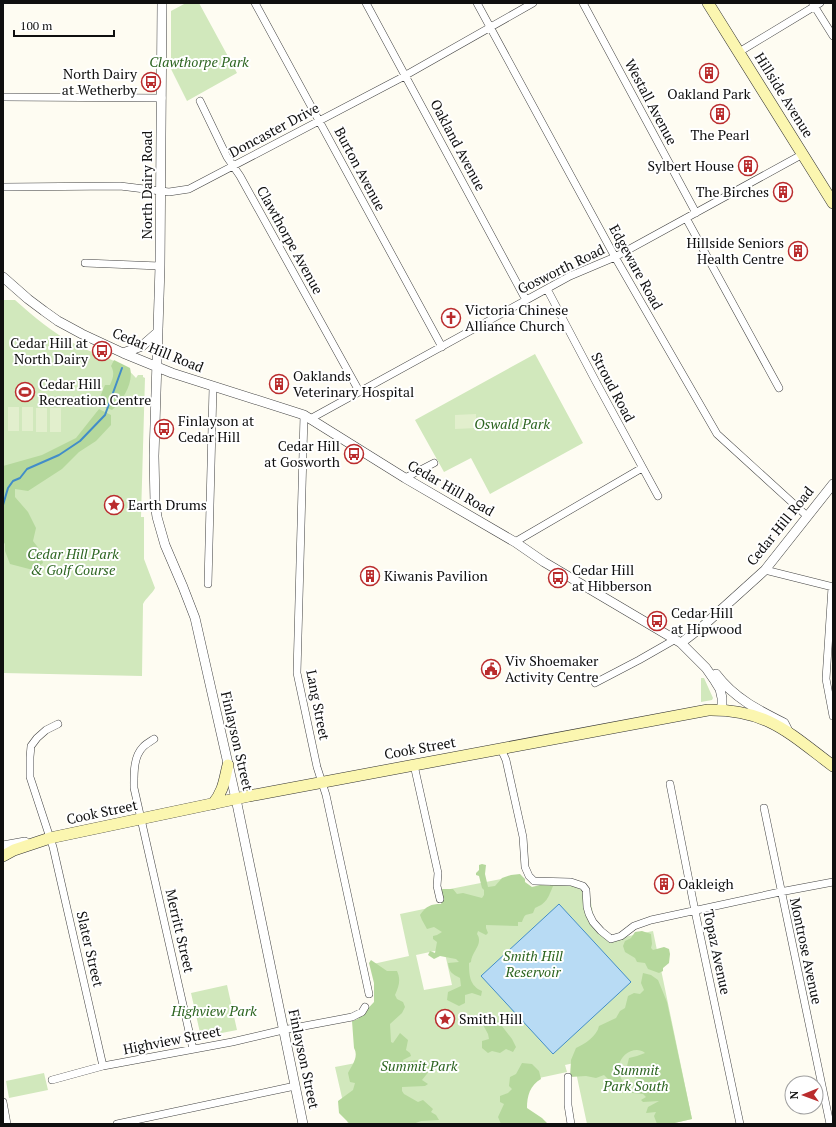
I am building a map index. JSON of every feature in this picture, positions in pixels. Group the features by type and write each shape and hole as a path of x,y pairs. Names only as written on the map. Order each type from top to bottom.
{"main road":[{"name":"Hillside Avenue","path":"708,3 833,203"},
{"name":"Cook Street","path":"3,856 14,850 50,838 236,799 695,711 722,709 759,716 788,731 833,766"},
{"path":"213,804 221,795 228,765"}],"street":[{"name":"North Dairy Road","path":"156,367 160,266 162,3"},
{"name":"Burton Avenue","path":"255,3 442,347"},
{"name":"Oakland Avenue","path":"366,3 526,300"},
{"name":"Edgeware Road","path":"477,3 615,257 717,434 807,516"},
{"name":"Doncaster Drive","path":"3,187 120,186 161,192 176,192 189,189 406,75 533,3"},
{"name":"Westall Avenue","path":"584,3 696,213"},
{"path":"740,52 816,4 833,36"},
{"path":"3,97 162,98"},
{"name":"Clawthorpe Avenue","path":"200,101 227,157 240,176 359,391"},
{"name":"Gosworth Road","path":"307,417 442,347 570,276 615,257 803,154"},
{"path":"686,218 779,388"},
{"path":"85,263 160,266"},
{"name":"Cedar Hill Road","path":"3,277 28,299 58,321 123,353 156,367 213,387 307,417 405,478 515,542 544,562 678,641 703,626 764,570 833,484"},
{"name":"Stroud Road","path":"547,289 594,380 658,496"},
{"path":"123,353 142,346 158,332"},
{"name":"Finlayson Street","path":"156,367 154,483 157,517 165,545 183,587 194,618 236,799 303,1124"},
{"path":"208,584 213,387"},
{"name":"Lang Street","path":"307,417 297,673 369,994"},
{"path":"405,478 434,463"},
{"path":"515,542 642,468"},
{"path":"764,570 832,587 826,680 833,716"},
{"path":"595,683 678,641 706,668 720,689 722,709"},
{"path":"706,668 716,674 726,686 745,702 755,709 784,723 788,731"},
{"name":"Slater Street","path":"58,724 46,730 31,746 30,777 50,838 103,1066"},
{"name":"Merritt Street","path":"154,739 143,747 138,757 135,767 134,788 193,1049"},
{"path":"501,749 506,760 523,837 525,867 529,876 534,881 571,882 583,886 586,890 587,907 593,922 611,939 616,938 641,923 780,892 833,882"},
{"path":"414,765 438,873 437,886 440,899"},
{"name":"Topaz Avenue","path":"670,784 740,1124"},
{"name":"Montrose Avenue","path":"764,808 780,892 830,1124"},
{"path":"3,846 50,838"},
{"name":"Highview Street","path":"52,1080 103,1066 232,1042 283,1030 352,1017 362,1012 365,1007"},
{"path":"568,1077 568,1105 571,1124"},
{"path":"117,1124 295,1086"},
{"path":"3,1102 7,1124"}],"green space":[{"name":"Clawthorpe Park","path":"186,3 199,3 237,73 187,101 171,69 171,11"},
{"name":"Cedar Hill Park & Golf Course","path":"3,300 15,300 44,324 67,340 123,366 136,378 138,375 143,375 145,378 141,517 144,517 144,559 155,588 143,604 142,676 3,673"},
{"name":"Oswald Park","path":"535,354 583,443 490,494 471,458 444,472 415,420"},
{"path":"114,360 130,368 131,373 127,391 120,402 112,410 97,404 105,385 110,385 113,378 111,366"},
{"path":"8,407 19,407 19,431 8,431"},
{"path":"22,407 33,407 33,431 22,431"},
{"path":"36,408 47,408 47,432 36,432"},
{"path":"50,408 61,408 61,432 50,432"},
{"path":"99,409 111,415 111,425 96,441 79,452 62,469 28,491 15,489 15,497 28,512 36,528 33,541 40,550 43,563 33,570 10,564 3,541 3,466 42,455 76,438"},
{"path":"476,414 476,428 455,429 455,415"},
{"path":"701,678 704,678 713,698 712,700 701,702"},
{"path":"479,865 486,865 485,874 488,887 495,886 502,878 520,874 525,879 525,882 532,887 540,885 553,886 545,902 535,908 533,913 525,916 522,922 518,922 518,926 486,925 488,933 486,935 478,931 477,934 479,941 471,962 469,963 469,968 471,980 478,989 482,991 481,996 472,993 465,995 465,1003 459,1006 447,1000 448,992 461,986 460,978 451,972 448,963 459,962 456,959 440,956 434,959 428,955 430,951 435,953 437,942 433,939 433,936 442,932 434,927 427,929 420,915 424,909 429,906 441,904 440,891 442,889 453,889 457,894 463,893 482,898 484,895 484,890 482,888 479,876 476,875 476,873 479,870"},
{"name":"Summit Park","path":"517,876 529,891 552,886 550,886 550,884 577,886 577,888 589,892 595,924 610,940 653,931 692,1119 670,1124 587,1124 574,1063 565,1065 567,1072 516,1083 524,1124 348,1124 335,1067 361,1062 381,999 373,964 409,956 400,914 443,905 440,891","holes":["444,949 452,985 424,990 416,955"]},
{"path":"642,931 651,934 651,948 653,950 664,947 669,949 669,963 663,968 663,971 659,973 648,969 645,963 637,962 635,958 625,952 623,946 625,941 631,938 635,932"},
{"name":"Summit Park","path":"371,960 387,971 397,971 399,977 398,989 395,995 397,999 403,1002 405,1007 402,1013 390,1024 391,1042 393,1043 400,1033 408,1040 406,1050 411,1056 403,1060 403,1062 418,1060 424,1065 434,1065 422,1080 428,1084 425,1086 402,1087 402,1091 404,1094 418,1102 423,1100 433,1109 431,1112 436,1115 439,1120 421,1121 413,1124 350,1124 339,1113 338,1101 353,1090 355,1083 350,1082 348,1073 356,1055 352,1021 358,1019 374,1002 374,983 369,963"},
{"name":"Summit Park South","path":"643,973 651,975 658,980 667,1002 692,1119 670,1124 657,1124 654,1116 656,1112 646,1113 648,1107 659,1101 643,1102 641,1100 646,1097 643,1094 632,1093 631,1089 650,1087 646,1082 625,1073 631,1072 626,1070 629,1058 645,1053 641,1051 637,1050 629,1052 622,1058 619,1070 623,1082 620,1086 614,1088 604,1075 596,1078 586,1076 570,1077 571,1060 576,1048 587,1042 596,1033 599,1026 616,1018 620,1011 625,1008 628,996 634,993 640,994 644,990 641,983"},
{"name":"Highview Park","path":"227,985 237,1030 201,1037 191,993"},
{"path":"495,1017 512,1039 516,1047 513,1052 506,1049 500,1053 492,1051 488,1053 482,1048 482,1041 489,1039 482,1023 487,1018"},
{"path":"522,1063 532,1064 539,1071 541,1079 534,1084 530,1091 527,1108 547,1123 501,1124 498,1117 504,1104 500,1102 500,1096 508,1093 512,1089 509,1086 510,1077 516,1074"},
{"path":"44,1073 48,1090 9,1098 6,1081"}],"water":[{"name":"Smith Hill Reservoir","path":"559,904 631,982 553,1054 481,976"}],"waterway":[{"path":"3,505 8,488 13,481 20,478 27,469 59,455 80,441 105,415 122,368"}],"place":[{"name":"Oakland Park","path":"709,73"},
{"name":"North Dairy at Wetherby","path":"151,82"},
{"name":"The Pearl","path":"720,114"},
{"name":"Sylbert House","path":"748,166"},
{"name":"The Birches","path":"783,192"},
{"name":"Hillside Seniors Health Centre","path":"798,251"},
{"name":"Victoria Chinese Alliance Church","path":"451,318"},
{"name":"Cedar Hill at North Dairy","path":"102,351"},
{"name":"Oaklands Veterinary Hospital","path":"279,384"},
{"name":"Cedar Hill Recreation Centre","path":"25,392"},
{"name":"Finlayson at Cedar Hill","path":"164,429"},
{"name":"Cedar Hill at Gosworth","path":"354,454"},
{"name":"Earth Drums","path":"114,505"},
{"name":"Kiwanis Pavilion","path":"370,576"},
{"name":"Cedar Hill at Hibberson","path":"558,578"},
{"name":"Cedar Hill at Hipwood","path":"657,621"},
{"name":"Viv Shoemaker Activity Centre","path":"491,669"},
{"name":"Oakleigh","path":"664,884"},
{"name":"Smith Hill","path":"445,1019"}]}
